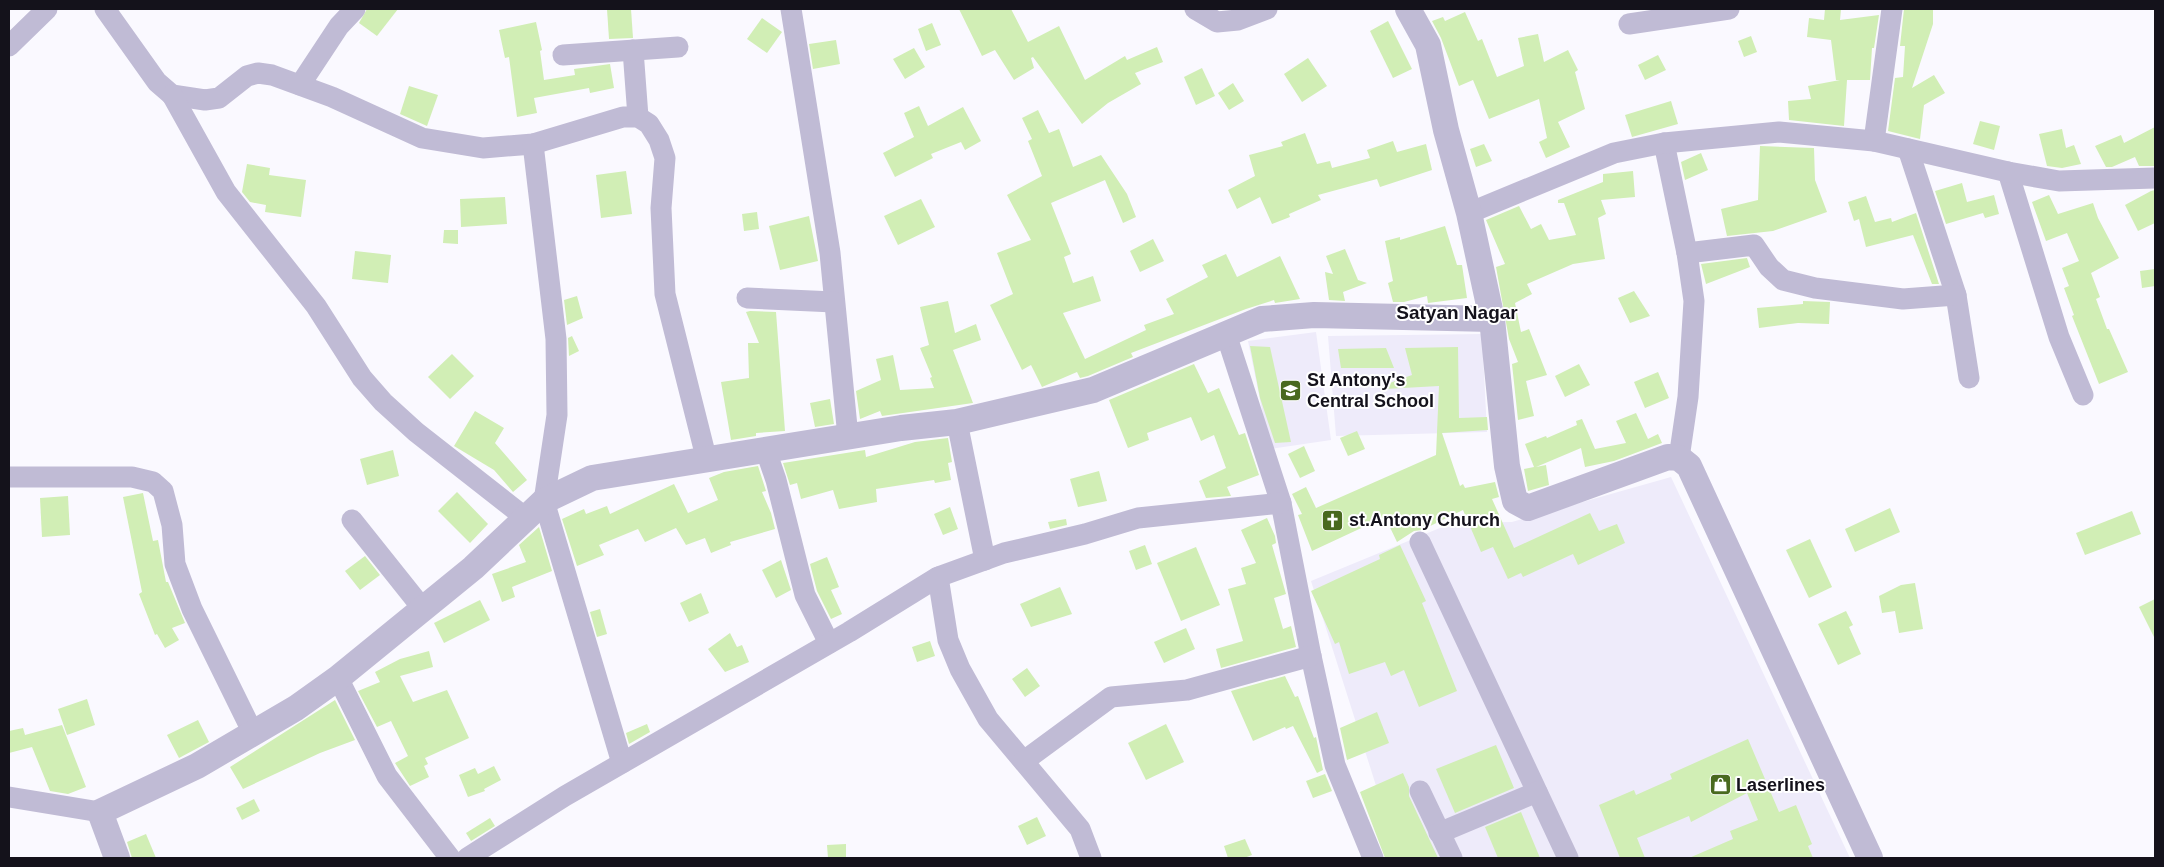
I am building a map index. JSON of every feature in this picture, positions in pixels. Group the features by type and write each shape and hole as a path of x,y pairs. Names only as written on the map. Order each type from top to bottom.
{"street":[{"path":"9,46 47,9"},
{"path":"105,9 157,82 172,95 226,192 316,306 362,378 383,402 416,432 535,510"},
{"path":"300,85 339,26 355,9"},
{"path":"791,9 830,254 848,437"},
{"path":"1194,9 1217,22 1238,20 1267,9"},
{"path":"1408,9 1428,45 1446,130 1469,213 1492,319 1506,466 1515,501 1528,508 1668,457 1679,458 1689,466 1870,858"},
{"path":"1629,24 1729,9"},
{"path":"1874,141 1892,9"},
{"path":"563,54 678,47"},
{"path":"634,50 638,117"},
{"path":"172,95 205,100 219,98 238,81 258,73 272,75 332,97 422,138 483,148 532,144 622,116 638,117 649,124 665,158 661,208 665,294 707,461"},
{"path":"1469,213 1614,153 1664,143 1779,132 1874,141 2008,172 2059,180 2155,178"},
{"path":"1664,143 1687,253 1694,301 1688,397 1679,458"},
{"path":"532,144 556,339 557,415 535,510 622,764"},
{"path":"1908,149 1956,295 1969,378"},
{"path":"2008,172 2059,338 2082,394"},
{"path":"1687,253 1754,245 1769,267 1783,280 1807,286 1903,299 1956,295"},
{"path":"747,298 834,302"},
{"path":"9,797 100,812 197,766 296,708 338,678 473,568 535,510 592,478 848,437 957,422 1093,390 1262,319 1314,315 1492,319"},
{"path":"1226,334 1281,503 1311,656 1335,765 1373,858"},
{"path":"957,422 985,560"},
{"path":"766,450 805,595 829,643"},
{"path":"9,477 132,477 153,482 163,491 172,525 175,564 192,609 253,733"},
{"path":"467,858 938,576 1004,553 1085,534 1138,518 1281,503"},
{"path":"352,520 422,609"},
{"path":"1420,542 1568,858"},
{"path":"938,576 948,640 960,669 988,719 1080,829 1091,858"},
{"path":"1024,761 1111,697 1187,690 1311,656"},
{"path":"338,678 386,776 450,858"},
{"path":"1420,791 1452,858"},
{"path":"1439,833 1537,792"},
{"path":"100,812 117,858"}],"shaded area":[{"name":"St Antony's Central School","path":"1316,332 1331,440 1270,449 1248,341"},
{"path":"1482,334 1487,432 1336,436 1328,336"},
{"path":"1671,477 1850,858 1399,858 1311,581 1452,523 1512,522"}],"building":[{"path":"367,9 398,9 377,36 359,23"},
{"path":"607,9 631,9 633,38 609,39"},
{"path":"959,9 1011,9 1028,42 1059,26 1085,80 1125,56 1127,60 1157,47 1163,62 1135,73 1141,84 1108,103 1082,124 1033,57 1031,58 1034,68 1014,80 995,50 982,56"},
{"path":"1825,9 1841,9 1840,20 1879,15 1874,48 1872,48 1870,80 1847,80 1844,126 1789,120 1788,101 1811,99 1808,86 1840,80 1836,80 1831,40 1807,37 1809,18 1824,20"},
{"path":"1904,9 1933,9 1933,24 1912,88 1934,75 1945,93 1924,105 1920,139 1888,131 1895,78 1903,77 1905,46 1900,46"},
{"path":"1465,12 1478,41 1482,39 1497,77 1524,66 1518,38 1538,34 1544,62 1568,50 1578,70 1575,72 1585,109 1558,122 1570,147 1546,158 1539,142 1547,138 1539,99 1489,119 1473,80 1459,86 1441,38 1432,21 1443,17 1445,21"},
{"path":"762,18 782,32 767,53 747,39"},
{"path":"1388,21 1412,69 1393,78 1370,31"},
{"path":"536,22 542,50 540,51 544,80 575,75 574,69 610,64 614,88 590,93 589,88 534,98 537,113 517,117 509,57 505,58 499,30"},
{"path":"932,23 941,45 926,51 918,29"},
{"path":"1751,36 1757,52 1744,57 1738,41"},
{"path":"836,40 840,64 813,69 809,44"},
{"path":"914,48 925,67 905,79 893,59"},
{"path":"1658,55 1666,70 1645,80 1638,65"},
{"path":"1308,58 1327,86 1302,102 1284,74"},
{"path":"1202,68 1215,96 1196,105 1184,77"},
{"path":"1233,83 1244,101 1229,110 1218,93"},
{"path":"409,86 438,95 427,126 400,114"},
{"path":"1671,101 1678,124 1632,137 1625,115"},
{"path":"919,106 928,126 963,107 981,141 965,150 961,142 931,154 933,158 895,177 883,153 914,137 904,113"},
{"path":"1038,110 1049,133 1059,129 1073,167 1101,155 1127,194 1136,217 1123,223 1105,180 1051,203 1071,254 1064,257 1073,283 1093,276 1101,301 1063,313 1085,359 1146,330 1144,325 1174,314 1166,299 1208,277 1202,265 1226,254 1237,277 1280,256 1300,299 1275,303 1274,300 1246,309 1131,353 1133,357 1088,376 1080,378 1077,372 1042,387 1031,365 1022,370 990,305 1013,294 997,253 1031,240 1007,195 1042,176 1028,141 1032,139 1022,118"},
{"path":"1980,121 2000,126 1994,150 1973,144"},
{"path":"2155,127 2155,166 2139,166 2135,157 2112,167 2106,167 2095,146 2121,135 2124,143"},
{"path":"2062,129 2066,148 2074,145 2081,164 2062,168 2047,166 2039,134"},
{"path":"1305,133 1317,164 1330,161 1332,168 1370,158 1367,150 1393,141 1397,152 1426,144 1432,170 1380,187 1377,179 1318,195 1321,200 1289,214 1290,217 1272,224 1260,197 1237,209 1228,190 1255,176 1249,155 1283,146 1281,142"},
{"path":"1484,144 1492,161 1476,167 1470,149"},
{"path":"1760,146 1814,148 1815,180 1827,212 1773,231 1727,236 1721,209 1758,200"},
{"path":"1701,153 1708,170 1685,180 1681,162"},
{"path":"247,164 270,168 269,175 306,180 301,217 265,212 266,205 250,202 242,192"},
{"path":"626,171 632,214 601,218 596,175"},
{"path":"1633,171 1635,197 1601,200 1606,214 1598,218 1605,259 1573,264 1527,284 1532,294 1515,303 1521,332 1529,329 1547,375 1526,381 1534,416 1518,420 1512,364 1518,362 1509,339 1496,267 1505,264 1486,220 1519,206 1531,229 1541,224 1549,240 1576,235 1564,203 1558,203 1558,200 1603,182 1603,174"},
{"path":"1962,183 1967,202 1994,195 1999,214 1985,218 1983,213 1946,224 1935,191"},
{"path":"2155,190 2155,223 2138,231 2125,205"},
{"path":"2049,195 2058,214 2093,203 2098,218 2119,258 2091,273 2100,297 2096,299 2107,329 2109,329 2128,372 2099,384 2072,316 2074,315 2064,288 2069,286 2062,268 2079,261 2067,233 2046,241 2032,202"},
{"path":"1866,196 1875,222 1891,218 1892,222 1916,213 1939,284 1932,284 1913,235 1866,247 1859,219 1854,221 1848,202"},
{"path":"505,197 507,224 461,227 460,199"},
{"path":"921,199 935,227 898,245 884,216"},
{"path":"757,212 759,229 744,231 742,214"},
{"path":"809,216 818,261 780,270 769,226"},
{"path":"1445,226 1457,265 1462,265 1467,298 1428,303 1427,296 1404,302 1393,302 1388,283 1393,281 1385,241 1400,237 1400,240"},
{"path":"444,230 458,230 458,244 443,243"},
{"path":"1153,239 1164,261 1140,272 1130,251"},
{"path":"1345,249 1358,280 1367,283 1343,292 1345,301 1329,300 1325,272 1333,274 1326,256"},
{"path":"355,251 391,255 388,283 352,279"},
{"path":"1747,258 1750,267 1706,284 1701,264"},
{"path":"2155,269 2155,286 2142,288 2140,271"},
{"path":"1634,291 1650,316 1630,323 1618,298"},
{"path":"577,296 583,318 567,325 564,300"},
{"path":"948,301 955,333 976,324 981,340 953,350 973,403 882,416 880,411 860,419 856,391 881,380 876,359 893,355 900,390 934,388 930,378 932,377 920,348 929,345 920,307"},
{"path":"1803,301 1830,302 1829,324 1798,323 1759,328 1757,308 1803,304"},
{"path":"746,312 776,312 785,431 756,433 756,436 731,440 721,382 749,378 748,343 759,343"},
{"path":"572,336 579,351 569,356 568,338"},
{"path":"1250,346 1270,347 1291,442 1275,443 1260,398"},
{"path":"1458,347 1459,418 1487,417 1488,430 1442,433 1460,486 1463,484 1465,488 1495,482 1499,497 1492,499 1514,548 1590,513 1599,531 1617,524 1625,543 1578,565 1573,554 1523,577 1521,573 1508,579 1493,547 1481,552 1463,510 1422,530 1414,531 1397,542 1385,517 1312,551 1298,515 1302,514 1292,494 1306,487 1316,508 1436,455 1439,386 1385,389 1384,385 1412,375 1405,348"},
{"path":"1386,348 1394,368 1341,368 1338,349"},
{"path":"452,354 474,376 450,399 428,377"},
{"path":"1194,364 1208,393 1219,388 1239,435 1245,433 1259,475 1227,487 1231,496 1206,498 1199,481 1226,468 1214,435 1201,441 1191,417 1147,433 1149,440 1128,448 1109,400"},
{"path":"1579,364 1590,385 1565,397 1555,376"},
{"path":"1658,372 1669,398 1645,408 1634,382"},
{"path":"830,399 834,424 815,427 810,403"},
{"path":"475,411 504,428 495,443 527,480 513,492 494,470 454,446"},
{"path":"1636,413 1648,439 1658,434 1662,443 1614,461 1585,467 1581,448 1536,467 1546,465 1549,485 1528,491 1524,469 1534,467 1525,444 1546,436 1547,438 1577,425 1576,421 1582,419 1595,449 1626,443 1616,421"},
{"path":"1357,431 1365,449 1348,456 1340,438"},
{"path":"948,438 952,462 948,463 951,480 935,483 934,480 876,489 877,502 839,509 833,490 801,499 797,483 790,485 783,463 865,450 866,457 915,442"},
{"path":"1304,446 1315,471 1300,478 1288,454"},
{"path":"393,450 399,476 367,485 360,459"},
{"path":"758,466 766,491 762,492 771,513 775,529 730,542 731,545 711,553 705,538 686,545 676,528 645,542 638,529 599,545 604,555 577,566 562,519 584,509 586,514 607,506 610,514 674,484 688,513 718,500 709,478 724,472"},
{"path":"1099,471 1107,501 1078,507 1070,479"},
{"path":"457,492 488,524 470,543 438,511"},
{"path":"143,493 153,541 158,540 166,582 168,582 185,623 172,628 179,640 165,648 157,634 155,635 139,594 142,592 123,497"},
{"path":"68,496 70,535 42,537 40,498"},
{"path":"950,507 958,529 943,535 934,514"},
{"path":"1890,508 1900,532 1855,552 1845,529"},
{"path":"2132,511 2141,534 2085,555 2076,533"},
{"path":"1267,518 1275,536 1276,543 1272,545 1286,594 1274,598 1283,629 1291,626 1296,647 1221,668 1216,649 1243,641 1228,589 1246,584 1241,568 1256,563 1241,530"},
{"path":"1066,519 1067,525 1050,529 1048,522"},
{"path":"539,527 552,571 512,587 515,597 502,602 492,574 526,562 519,545"},
{"path":"1810,539 1832,587 1809,598 1786,550"},
{"path":"1145,545 1152,564 1136,570 1129,551"},
{"path":"1400,545 1426,601 1422,603 1457,691 1419,707 1404,670 1391,676 1385,662 1349,674 1339,642 1335,644 1311,591 1380,559 1379,555"},
{"path":"1196,547 1220,605 1181,621 1157,563"},
{"path":"365,556 380,575 360,590 345,571"},
{"path":"827,557 839,587 831,590 842,614 831,619 817,591 810,564"},
{"path":"781,560 791,590 776,598 762,570"},
{"path":"1915,583 1923,629 1899,633 1895,611 1882,613 1879,596 1901,585"},
{"path":"1060,587 1072,614 1031,627 1020,604"},
{"path":"701,593 709,613 689,622 680,603"},
{"path":"2155,599 2155,639 2139,607"},
{"path":"480,600 490,620 444,643 434,623"},
{"path":"600,609 607,634 597,637 590,612"},
{"path":"1846,611 1853,625 1849,627 1861,654 1838,665 1818,624"},
{"path":"1186,628 1195,649 1164,663 1154,642"},
{"path":"730,633 737,647 742,645 749,662 725,672 708,649"},
{"path":"930,641 935,656 917,662 912,647"},
{"path":"429,651 433,667 400,676 413,702 447,690 469,738 425,758 428,764 424,766 429,777 410,786 395,763 408,756 391,721 377,727 358,691 380,682 375,672 400,659"},
{"path":"1027,668 1040,686 1025,697 1012,679"},
{"path":"1285,676 1295,697 1298,696 1314,738 1316,737 1323,770 1317,773 1293,726 1286,729 1285,727 1253,741 1231,691"},
{"path":"87,699 95,725 67,735 58,709"},
{"path":"335,700 355,740 320,753 243,789 230,767"},
{"path":"1377,712 1389,743 1347,760 1340,728"},
{"path":"198,720 209,742 179,758 167,735"},
{"path":"647,724 650,732 629,744 626,733"},
{"path":"1166,724 1184,762 1146,780 1128,743"},
{"path":"62,725 86,787 68,794 50,791 32,747 9,753 9,731 23,728 25,735"},
{"path":"1748,739 1779,812 1796,805 1812,844 1808,846 1813,858 1689,858 1733,839 1730,831 1758,820 1747,793 1691,822 1689,816 1637,838 1645,858 1620,858 1599,805 1634,790 1636,795 1672,779 1670,774"},
{"path":"1496,745 1514,788 1455,813 1436,769"},
{"path":"494,766 501,780 484,789 485,791 468,797 459,775 475,768 478,774"},
{"path":"1403,773 1409,787 1409,796 1438,858 1385,858 1360,792"},
{"path":"1325,774 1332,791 1313,798 1306,781"},
{"path":"254,799 260,811 242,820 236,808"},
{"path":"1521,812 1540,858 1498,858 1485,827"},
{"path":"1037,817 1046,836 1027,845 1018,826"},
{"path":"490,818 495,826 471,841 466,833"},
{"path":"146,834 156,858 132,858 127,842"},
{"path":"1245,839 1252,855 1244,858 1228,858 1224,846"},
{"path":"846,844 846,858 828,858 827,845"}],"place":[{"name":"St Antony's Central School","path":"1291,390"},
{"name":"st.Antony Church","path":"1333,520"},
{"name":"Laserlines","path":"1720,785"}],"district":[{"name":"Satyan Nagar","path":"1457,312"}]}
